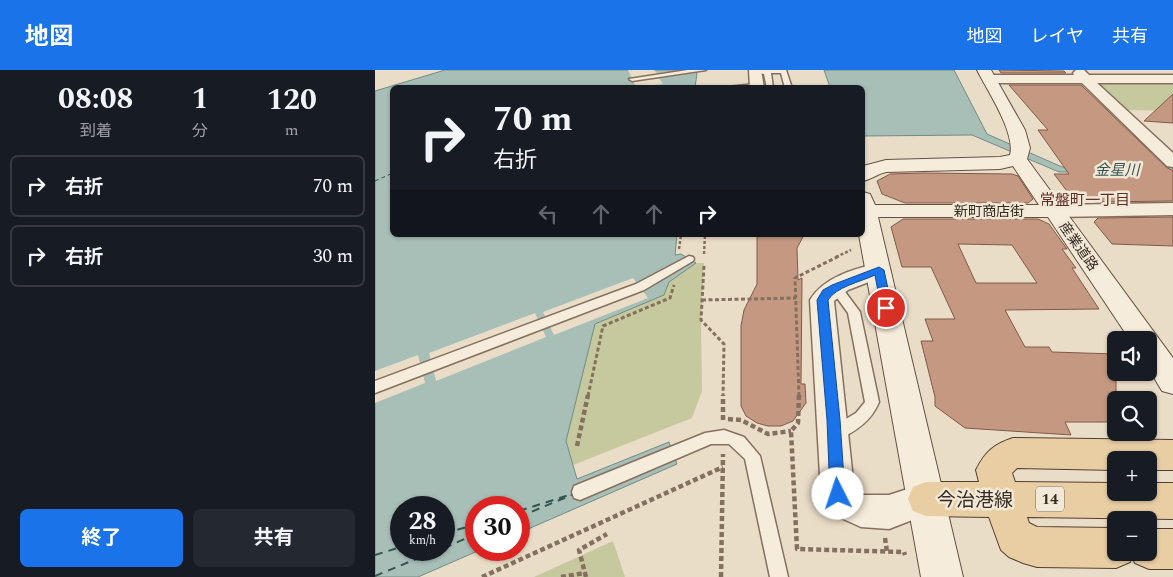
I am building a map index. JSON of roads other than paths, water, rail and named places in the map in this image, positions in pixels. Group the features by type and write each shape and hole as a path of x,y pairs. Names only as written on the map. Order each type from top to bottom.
{"main road":[{"path":"1107,548 1037,547 1023,543 1015,536 1001,498 994,470 1001,460 1009,454 1173,455"},
{"name":"今治港線","path":"926,499 1001,498 1173,502"},
{"path":"1157,549 1173,549"}],"street":[{"path":"1145,70 1156,78"},
{"path":"756,85 759,71"},
{"path":"865,170 897,166 1000,163 1018,159 1021,148 1016,130 987,74 1173,78"},
{"path":"1080,75 1173,162"},
{"name":"産業道路","path":"1018,159 1139,331"},
{"name":"新町商店街","path":"865,204 1055,211 1173,209"},
{"path":"865,208 942,577"},
{"path":"879,270 836,288 827,293 822,300 838,494 844,503 861,511 889,512 926,499"},
{"path":"1157,358 1173,382"}],"lane":[{"path":"632,79 703,70"},
{"path":"759,71 768,85"},
{"path":"759,71 784,71 788,85"},
{"path":"375,387 640,287 689,259"},
{"path":"834,434 860,419 869,410 872,402 854,312 836,288"},
{"path":"580,492 710,438 723,435 733,438 742,444 752,456 779,577"}],"water":[{"path":"445,70 694,70 697,74 695,85 395,85"},
{"name":"金星川","path":"824,70 954,70 987,134 1062,167 1173,166 1173,172 1059,172 972,135 865,136 865,85 829,85"},
{"path":"390,86 390,237 677,237 675,255 681,254 696,263 669,282 664,295 595,324 566,441 577,479 669,442 677,464 530,528 530,496 465,496 465,557 455,561 455,496 390,496 390,561 455,561 418,577 375,577 375,91"}],"district":[{"name":"常盤町一丁目","path":"1085,200"}]}
